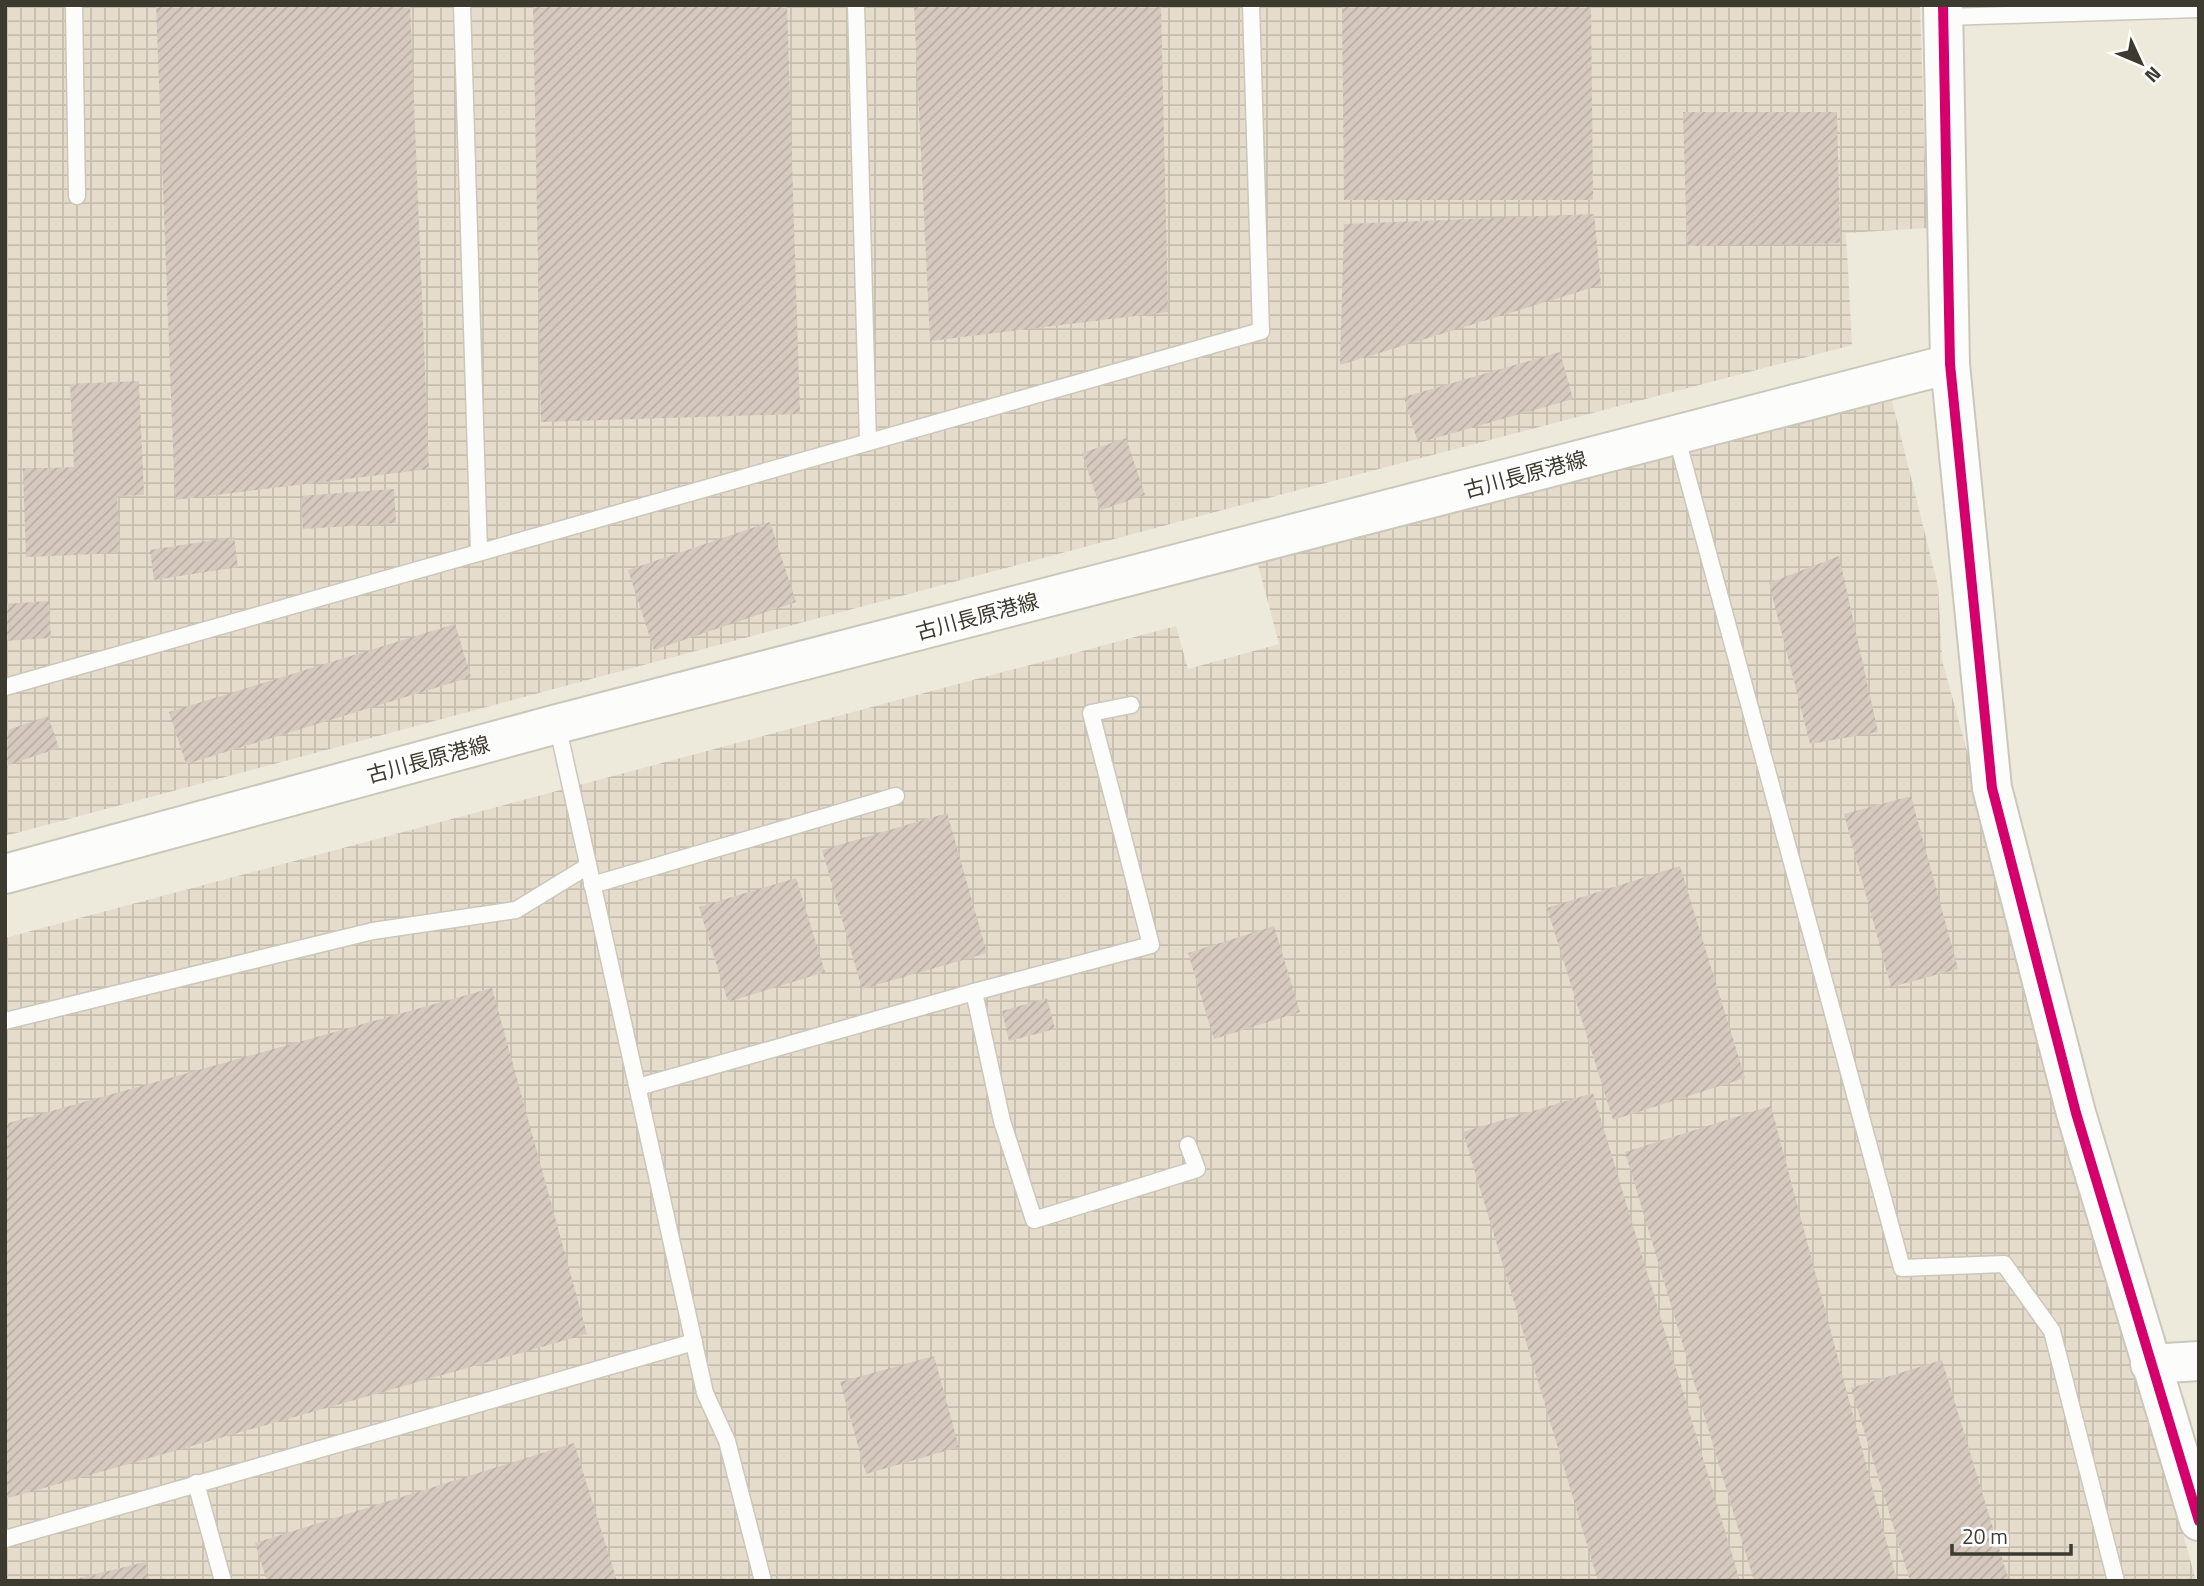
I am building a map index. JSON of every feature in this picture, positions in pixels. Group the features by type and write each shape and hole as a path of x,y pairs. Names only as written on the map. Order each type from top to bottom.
{"main road":[{"path":"1943,11 1950,364 1992,788 2076,1113 2199,1521"},
{"name":"古川長原港線","path":"5,874 557,724 1950,364"},
{"path":"2150,1364 2199,1361"}],"lane":[{"path":"74,5 77,196"},
{"path":"462,5 479,552"},
{"path":"856,5 868,442"},
{"path":"5,687 1261,331 1251,5"},
{"path":"1943,11 2199,9"},
{"path":"1676,435 1902,1268 2004,1264 2052,1331 2116,1581"},
{"path":"638,1087 1151,945 1091,713 1131,705"},
{"path":"557,724 705,1394 727,1441 763,1581"},
{"path":"592,885 896,796"},
{"path":"5,1021 373,931 516,910 588,866"},
{"path":"974,992 1002,1121 1034,1220 1196,1169 1188,1145"},
{"path":"5,1539 694,1342"},
{"path":"197,1483 223,1581"}],"shaded area":[{"path":"5,5 1920,5 1927,228 1846,233 1852,345 1249,503 5,836"},
{"path":"1889,389 1938,586 1942,660 2196,1581 5,1581 5,938 1176,626 1188,669 1279,644 1257,561"}],"building":[{"path":"156,5 410,5 429,469 175,500"},
{"path":"533,5 787,5 800,414 541,422"},
{"path":"914,5 1161,5 1168,312 930,341"},
{"path":"1342,5 1591,5 1593,200 1344,200"},
{"path":"1683,112 1837,112 1840,243 1687,246"},
{"path":"1594,214 1601,285 1340,365 1344,224"},
{"path":"1560,352 1573,399 1418,443 1404,397"},
{"path":"139,381 144,495 117,496 120,553 26,557 23,469 74,467 70,384"},
{"path":"1126,438 1145,495 1101,510 1082,453"},
{"path":"394,489 396,523 303,529 301,496"},
{"path":"770,522 796,602 654,650 628,570"},
{"path":"234,537 238,567 154,580 150,550"},
{"path":"1839,556 1878,732 1810,744 1769,583"},
{"path":"49,601 51,638 5,641 5,604"},
{"path":"455,624 471,677 186,764 169,712"},
{"path":"48,716 59,748 5,766 5,731"},
{"path":"1911,796 1958,969 1891,987 1844,814"},
{"path":"947,813 987,953 862,989 822,850"},
{"path":"1680,866 1745,1078 1613,1120 1547,908"},
{"path":"796,878 825,972 728,1002 699,907"},
{"path":"1274,926 1300,1012 1214,1039 1188,953"},
{"path":"492,988 587,1334 5,1499 5,1124"},
{"path":"1047,998 1055,1029 1009,1041 1002,1011"},
{"path":"1593,1093 1740,1581 1598,1581 1463,1132"},
{"path":"1771,1106 1897,1581 1754,1581 1625,1152"},
{"path":"934,1356 959,1447 866,1474 840,1382"},
{"path":"1942,1360 2009,1581 1910,1581 1851,1388"},
{"path":"574,1443 617,1581 267,1581 255,1543"},
{"path":"145,1562 150,1581 72,1581 72,1580"}],"cycle path":[{"path":"1943,5 1950,364 1992,788 2076,1113 2199,1521"}]}
